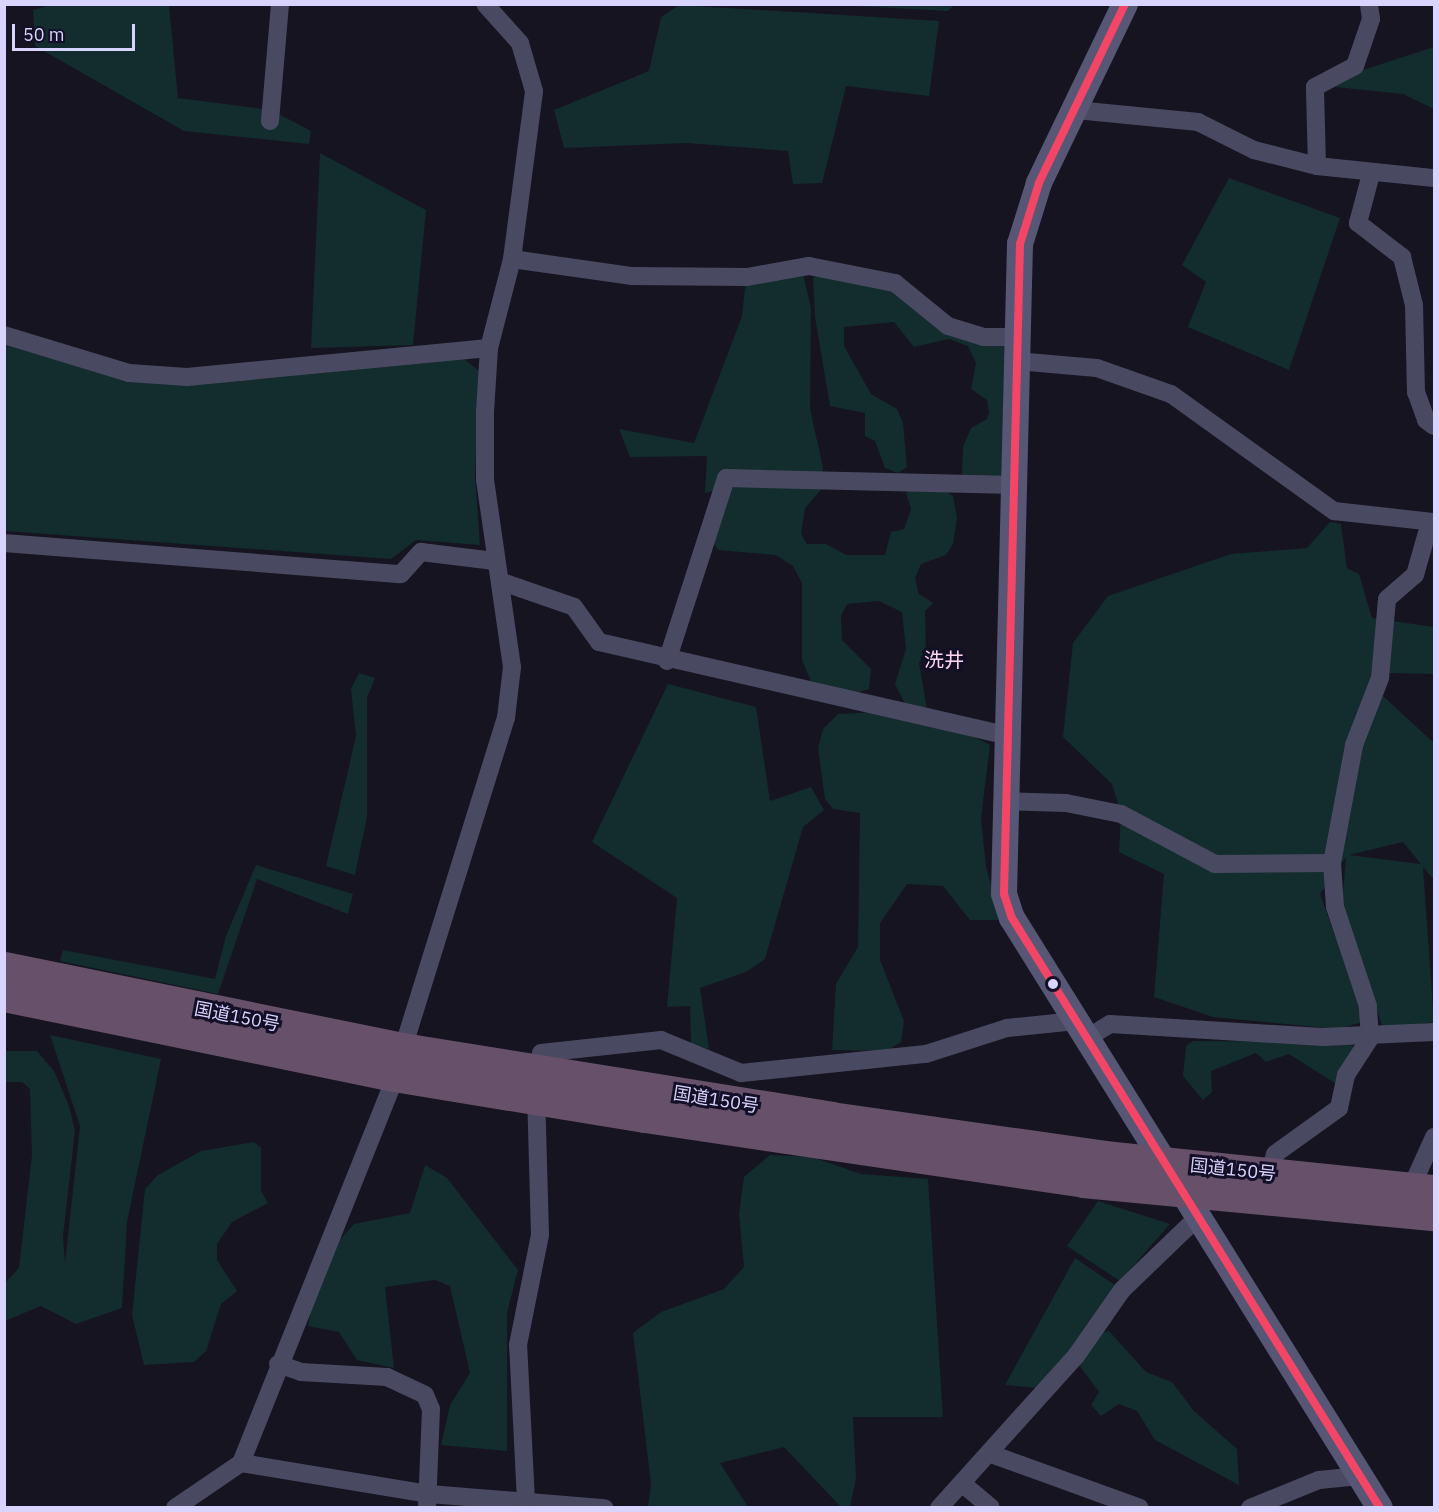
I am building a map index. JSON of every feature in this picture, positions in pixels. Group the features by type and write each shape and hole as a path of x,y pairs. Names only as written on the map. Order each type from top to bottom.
{"highway":[{"name":"国道150号","path":"4,968 398,1062"},
{"name":"国道150号","path":"4,995 537,1084 1166,1163 1423,1189"},
{"name":"国道150号","path":"537,1084 800,1140 1194,1203 1434,1214"}],"street":[{"path":"270,121 280,4"},
{"path":"175,1508 197,1502 241,1463 398,1062 506,718 512,667 502,582 494,561 485,480 489,348 512,259 534,91 519,43 485,4"},
{"path":"1125,4 1028,215 1020,244 1014,485 1004,735 1004,894 1012,918 1081,1030 1194,1203 1380,1508"},
{"path":"1317,166 1315,87 1355,66 1371,19 1369,4"},
{"path":"1076,110 1198,122 1254,150 1317,166 1371,174 1434,178"},
{"path":"1371,174 1358,223 1402,257 1414,305 1416,392 1426,420 1434,426"},
{"path":"512,259 631,276 747,277 808,266 895,283 948,326 1016,349 1097,369 1171,394 1334,511 1432,522 1415,575 1387,599 1380,678 1354,745 1332,863 1335,907 1368,1006 1370,1038 1346,1075 1339,1108 1275,1154 1269,1174"},
{"path":"4,335 129,373 187,377 489,348"},
{"path":"668,661 726,478 1014,485"},
{"path":"4,543 401,574 421,552 494,561"},
{"path":"502,582 574,607 599,642 668,661 1004,735"},
{"path":"1003,801 1066,803 1121,814 1215,864 1332,863"},
{"path":"526,1501 518,1345 540,1235 537,1084 541,1053 661,1040 741,1073 926,1054 1007,1028 1081,1030 1110,1024 1370,1038 1434,1032"},
{"path":"1423,1189 1434,1137"},
{"path":"939,1508 964,1485 1076,1356 1122,1290 1194,1203"},
{"path":"278,1364 301,1372 387,1377 424,1395 431,1409 428,1501"},
{"path":"991,1454 1140,1508"},
{"path":"241,1463 428,1501 526,1501 604,1508"},
{"path":"1250,1508 1319,1480 1360,1476"},
{"path":"964,1485 990,1508"}],"green space":[{"path":"54,4 169,5 178,98 271,110 311,131 309,144 184,131 35,46 33,10"},
{"path":"954,4 948,11 836,5"},
{"path":"679,5 939,21 929,96 846,86 822,183 793,184 788,151 687,143 564,148 554,110 649,71 661,17"},
{"path":"1434,47 1434,109 1403,94 1335,87 1363,70"},
{"path":"320,153 426,210 413,345 311,348"},
{"path":"1229,178 1340,218 1289,370 1188,327 1206,282 1182,265"},
{"path":"803,273 811,308 810,409 823,467 820,491 805,508 801,534 807,544 826,544 846,555 885,555 891,532 904,529 911,509 906,492 916,486 943,489 953,496 957,518 953,544 946,555 921,564 915,578 919,594 933,603 925,611 926,651 919,663 927,709 905,704 895,684 906,649 902,612 879,601 847,604 841,616 842,640 871,669 869,689 856,693 811,681 802,660 802,583 793,566 776,555 718,550 713,542 718,490 705,493 707,456 630,457 619,429 694,443 742,316 746,279"},
{"path":"822,275 883,280 948,326 1016,340 1016,482 979,487 962,474 963,447 971,428 987,419 989,412 987,400 971,389 976,363 968,346 949,339 914,347 894,322 844,327 844,346 871,394 897,409 903,423 907,467 898,473 885,468 875,441 865,436 865,413 830,406 815,317 813,277"},
{"path":"4,342 133,381 463,358 479,371 475,476 480,545 416,540 391,559 5,531"},
{"path":"1330,522 1341,524 1347,568 1359,574 1372,618 1434,627 1434,674 1389,673 1383,696 1434,743 1434,880 1423,867 1434,1022 1383,1028 1342,904 1346,857 1320,894 1366,1021 1338,1029 1213,1017 1154,997 1164,874 1119,852 1121,814 1112,784 1063,737 1073,643 1108,596 1231,554 1307,548","holes":["1403,842 1421,864 1349,855"]},
{"path":"359,673 375,678 367,698 367,817 355,875 326,866 356,736 351,689"},
{"path":"668,684 756,707 770,801 811,787 824,810 803,827 765,959 746,972 700,988 709,1049 691,1044 690,1006 667,1007 677,898 592,842"},
{"path":"878,712 958,729 990,745 981,818 986,867 1001,920 970,920 943,886 907,884 880,923 880,960 904,1021 901,1042 886,1051 832,1050 836,984 858,947 860,813 833,809 825,799 818,748 823,729 838,714"},
{"path":"256,865 353,894 348,914 257,879 218,994 60,961 63,950 215,979 226,936"},
{"path":"50,1035 161,1059 127,1222 122,1308 76,1324 41,1306 5,1321 5,1283 19,1268 32,1155 30,1089 22,1082 5,1082 5,1051 37,1051 54,1071 69,1106 75,1131 63,1236 65,1263 80,1126"},
{"path":"1193,1041 1340,1042 1354,1046 1341,1087 1289,1054 1266,1062 1256,1053 1211,1071 1212,1092 1203,1100 1183,1076 1186,1046"},
{"path":"254,1142 261,1148 261,1191 268,1203 232,1222 217,1244 217,1260 237,1291 221,1304 206,1351 194,1362 144,1365 132,1315 145,1189 158,1175 201,1151"},
{"path":"770,1155 812,1157 861,1174 928,1179 943,1417 853,1417 856,1478 850,1507 841,1507 784,1447 720,1463 748,1507 648,1507 651,1484 633,1333 661,1312 724,1289 744,1267 739,1214 744,1177"},
{"path":"425,1165 447,1178 518,1270 507,1313 507,1451 441,1445 450,1405 470,1373 450,1286 435,1280 385,1287 394,1368 357,1360 339,1332 308,1326 316,1279 326,1255 354,1224 410,1213"},
{"path":"1098,1201 1170,1224 1120,1281 1067,1246"},
{"path":"1075,1258 1122,1290 1037,1388 1005,1385"},
{"path":"1109,1331 1146,1372 1172,1382 1194,1411 1237,1449 1239,1485 1155,1440 1137,1411 1119,1404 1101,1416 1091,1405 1099,1392 1079,1365 1097,1333"}],"transit line":[{"path":"1125,4 1039,183 1020,244 1004,894 1012,918 1380,1508"}],"district":[{"name":"洗井","path":"944,659"}]}
